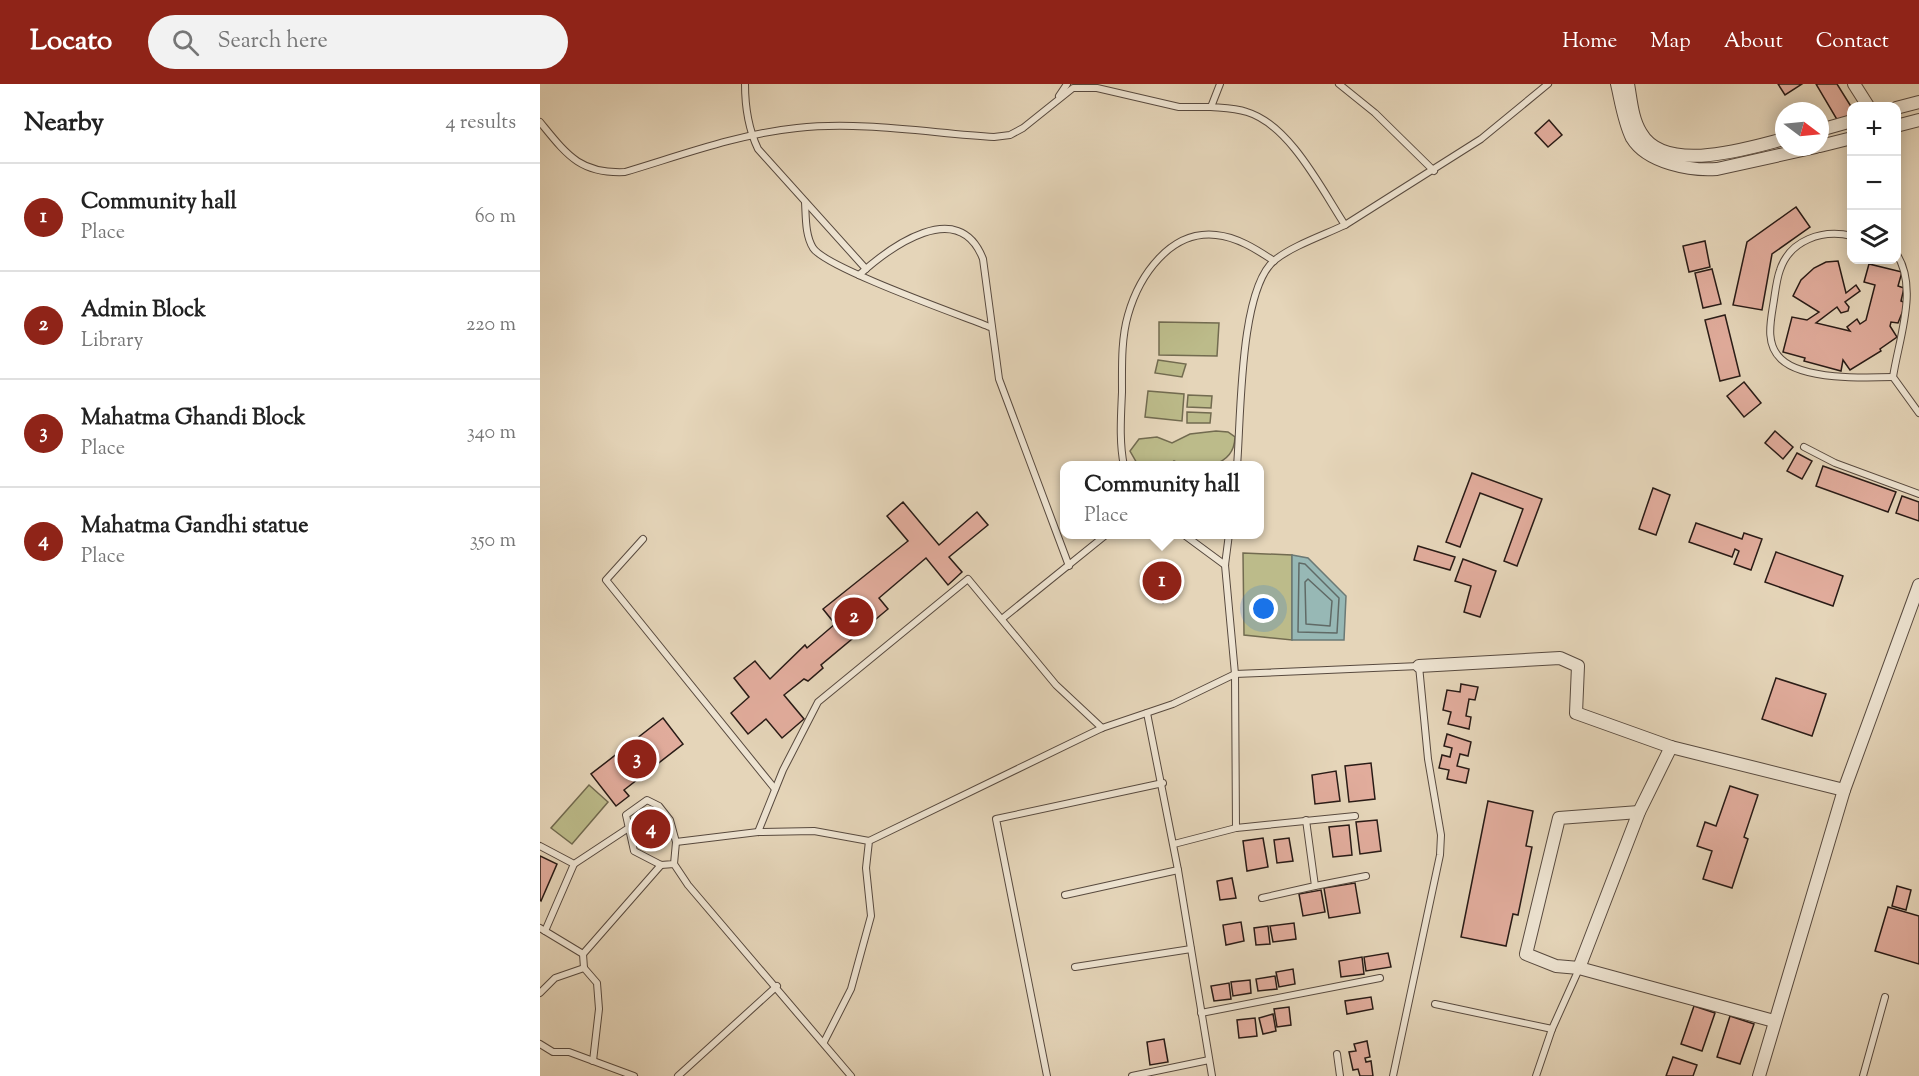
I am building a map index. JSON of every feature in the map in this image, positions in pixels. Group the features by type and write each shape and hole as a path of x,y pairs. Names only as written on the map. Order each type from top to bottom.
{"street":[{"path":"1617,84 1632,138 1671,163 1706,170 1775,155"},
{"path":"1628,84 1636,122 1647,147"},
{"path":"1854,84 1865,102"},
{"path":"1901,107 1919,102"},
{"path":"1901,125 1919,120"},
{"path":"1829,127 1847,122"},
{"path":"1829,143 1847,139"},
{"path":"1647,147 1701,156 1775,141"},
{"path":"1759,1076 1844,790 1919,585"},
{"path":"1419,666 1560,658 1578,666 1576,713 1671,747 1844,790"},
{"path":"1579,968 1639,812 1671,747"},
{"path":"1639,812 1559,818 1526,954 1556,966 1579,968 1774,1021"}],"lane":[{"path":"745,84 751,134 758,149 866,269"},
{"path":"1057,99 1067,84"},
{"path":"1210,106 1220,84"},
{"path":"1339,84 1375,113 1434,171"},
{"path":"1237,461 1244,352 1255,298 1262,279 1274,261 1345,225 1434,171 1481,139 1548,84"},
{"path":"540,123 577,162 589,170 605,173 625,172 751,134 800,128 833,127 993,137 1010,135 1023,129 1073,88 1087,88 1179,107 1210,106 1249,112 1268,122 1282,135 1309,171 1345,225"},
{"path":"805,202 808,238 817,254 859,275 990,327"},
{"path":"859,275 910,238 928,230 950,230 971,238 978,246 983,259 990,327 1005,397 1069,566"},
{"path":"1847,236 1825,234 1805,239 1788,254 1779,272 1769,328 1772,344 1780,358 1794,367 1848,377 1893,377"},
{"path":"1124,461 1121,426 1123,340 1128,316 1138,288 1154,263 1173,245 1194,236 1214,235 1252,247 1274,261"},
{"path":"1901,259 1906,265 1911,284 1910,303 1893,377 1919,413"},
{"path":"1804,447 1835,463 1919,494"},
{"path":"643,539 606,579 775,789"},
{"path":"1003,618 1101,539"},
{"path":"1190,539 1225,565"},
{"path":"1228,539 1225,565 1235,674 1236,828"},
{"path":"758,832 775,789 818,702 968,579 1003,618 1056,685 1102,728"},
{"path":"676,843 758,832 814,831 869,841 1102,728 1173,704 1235,674 1419,666 1440,845 1393,1076"},
{"path":"1147,713 1179,870 1212,1076"},
{"path":"1047,1076 996,819 1163,783"},
{"path":"674,864 661,864 634,851 627,829 626,815 647,800 659,806 670,820 676,843 674,864 688,885 777,986 851,1076"},
{"path":"1174,844 1236,828 1355,816"},
{"path":"1306,820 1315,886"},
{"path":"583,954 543,929 574,864 627,829"},
{"path":"824,1042 851,988 872,916 866,868 869,841"},
{"path":"540,846 574,864"},
{"path":"593,1061 599,1010 597,983 584,968 583,954 661,864"},
{"path":"1065,895 1179,870"},
{"path":"1262,898 1366,876"},
{"path":"1075,967 1191,949"},
{"path":"540,993 555,978 584,968"},
{"path":"1536,1076 1552,1029 1579,968"},
{"path":"1201,1013 1380,978"},
{"path":"678,1076 777,986"},
{"path":"1863,1076 1885,997"},
{"path":"1435,1004 1552,1029"},
{"path":"540,1044 553,1052 569,1052 633,1076"},
{"path":"1337,1054 1340,1076"},
{"path":"1132,1076 1209,1060"}],"shaded area":[{"path":"1159,322 1219,323 1217,356 1159,355"},
{"path":"1158,360 1186,364 1182,377 1155,373"},
{"path":"1148,391 1184,394 1182,421 1145,417"},
{"path":"1188,395 1212,396 1211,408 1187,407"},
{"path":"1187,412 1211,413 1210,423 1187,423"},
{"path":"1216,431 1228,432 1235,437 1233,447 1221,461 1136,461 1130,451 1139,439 1157,437 1172,443 1190,434"},
{"path":"1243,553 1292,555 1292,640 1244,635"},
{"path":"589,785 608,802 572,844 551,828"}],"water":[{"path":"1292,555 1308,558 1346,596 1344,640 1292,640"}],"building":[{"path":"1778,84 1802,84 1785,95"},
{"path":"1816,84 1837,84 1848,102 1847,118 1839,123 1829,102 1827,102"},
{"path":"1549,120 1562,135 1548,147 1535,133"},
{"path":"1796,207 1810,227 1772,254 1762,310 1733,305 1747,242"},
{"path":"1705,241 1710,267 1689,272 1683,246"},
{"path":"1838,261 1846,293 1856,285 1860,291 1845,302 1849,307 1848,311 1841,313 1837,307 1816,323 1850,331 1847,327 1857,319 1860,324 1866,320 1875,285 1864,282 1869,264 1902,272 1898,286 1904,288 1901,301 1906,303 1898,323 1891,322 1890,326 1897,337 1880,349 1881,351 1850,370 1843,360 1841,371 1804,361 1805,358 1783,352 1792,317 1807,320 1819,312 1793,296 1801,280 1814,268 1826,262"},
{"path":"1712,269 1721,304 1703,308 1695,273"},
{"path":"1725,315 1740,376 1720,381 1705,320"},
{"path":"1744,382 1761,403 1744,417 1727,396"},
{"path":"1775,431 1793,447 1783,459 1765,443"},
{"path":"1797,453 1812,461 1802,479 1787,471"},
{"path":"1823,466 1896,492 1888,512 1816,486"},
{"path":"1472,473 1542,499 1517,566 1504,561 1523,509 1480,493 1460,547 1446,542"},
{"path":"1653,488 1670,495 1656,535 1639,529"},
{"path":"1902,496 1919,502 1919,521 1896,513"},
{"path":"903,502 939,545 977,512 988,525 949,557 962,572 948,585 926,558 879,598 888,609 821,665 823,668 808,681 804,679 784,695 804,719 782,738 766,719 748,734 731,713 749,697 734,678 755,661 770,679 805,645 807,648 835,624 823,609 908,541 887,516"},
{"path":"1696,523 1742,539 1744,533 1762,539 1751,570 1734,564 1739,551 1735,549 1732,557 1689,542"},
{"path":"1418,546 1455,557 1450,570 1414,560"},
{"path":"1776,552 1843,576 1833,606 1765,582"},
{"path":"1463,559 1496,571 1480,617 1464,612 1471,586 1455,581"},
{"path":"1162,560 1183,584 1163,603 1141,578"},
{"path":"1776,678 1826,694 1812,736 1762,719"},
{"path":"1461,684 1478,687 1475,700 1469,699 1466,716 1471,717 1469,729 1448,724 1451,712 1443,710 1447,690 1460,692"},
{"path":"663,718 683,744 624,790 629,796 616,806 591,774"},
{"path":"1447,734 1471,742 1468,756 1460,754 1457,766 1469,769 1466,783 1447,779 1449,770 1439,768 1442,755 1450,757 1452,748 1444,746"},
{"path":"1371,763 1375,799 1349,802 1345,766"},
{"path":"1336,771 1340,801 1315,804 1312,775"},
{"path":"1730,786 1758,795 1744,837 1748,839 1732,888 1703,879 1712,851 1697,846 1705,822 1716,826"},
{"path":"1488,801 1533,811 1526,846 1532,847 1518,915 1513,914 1506,946 1461,937"},
{"path":"1377,820 1381,851 1360,854 1356,822"},
{"path":"1349,825 1352,855 1333,857 1329,827"},
{"path":"1263,838 1268,867 1247,871 1243,841"},
{"path":"1289,838 1293,861 1277,863 1274,840"},
{"path":"540,856 557,864 541,901 540,900"},
{"path":"1232,878 1236,898 1220,900 1217,881"},
{"path":"1355,883 1360,913 1329,918 1324,888"},
{"path":"1897,886 1911,890 1906,910 1892,906"},
{"path":"1321,890 1325,912 1303,916 1299,894"},
{"path":"1888,907 1919,916 1919,964 1875,951"},
{"path":"1241,922 1244,941 1226,945 1223,925"},
{"path":"1294,923 1296,939 1273,942 1270,926"},
{"path":"1268,926 1270,944 1256,945 1254,928"},
{"path":"1388,953 1391,967 1366,971 1364,957"},
{"path":"1362,957 1364,974 1341,977 1339,961"},
{"path":"1293,969 1295,984 1279,987 1276,972"},
{"path":"1275,976 1277,989 1258,991 1256,979"},
{"path":"1250,980 1251,993 1233,996 1231,982"},
{"path":"1229,983 1231,999 1214,1001 1211,986"},
{"path":"1371,997 1373,1009 1347,1014 1345,1001"},
{"path":"1694,1006 1715,1013 1702,1051 1681,1044"},
{"path":"1289,1007 1291,1025 1277,1027 1274,1009"},
{"path":"1273,1014 1276,1031 1263,1034 1259,1018"},
{"path":"1730,1016 1754,1024 1740,1064 1717,1057"},
{"path":"1255,1018 1257,1036 1239,1038 1237,1020"},
{"path":"1164,1039 1168,1062 1150,1065 1147,1042"},
{"path":"1367,1041 1370,1057 1365,1058 1366,1062 1371,1061 1373,1076 1360,1076 1358,1069 1353,1070 1349,1052 1356,1051 1354,1044"},
{"path":"1673,1057 1697,1065 1693,1076 1666,1076"}],"place":[{"name":"Community hall","path":"1162,581"},
{"name":"Admin Block","path":"854,617"},
{"name":"Mahatma Ghandi Block","path":"637,759"},
{"name":"Mahatma Gandhi statue","path":"651,829"}]}
